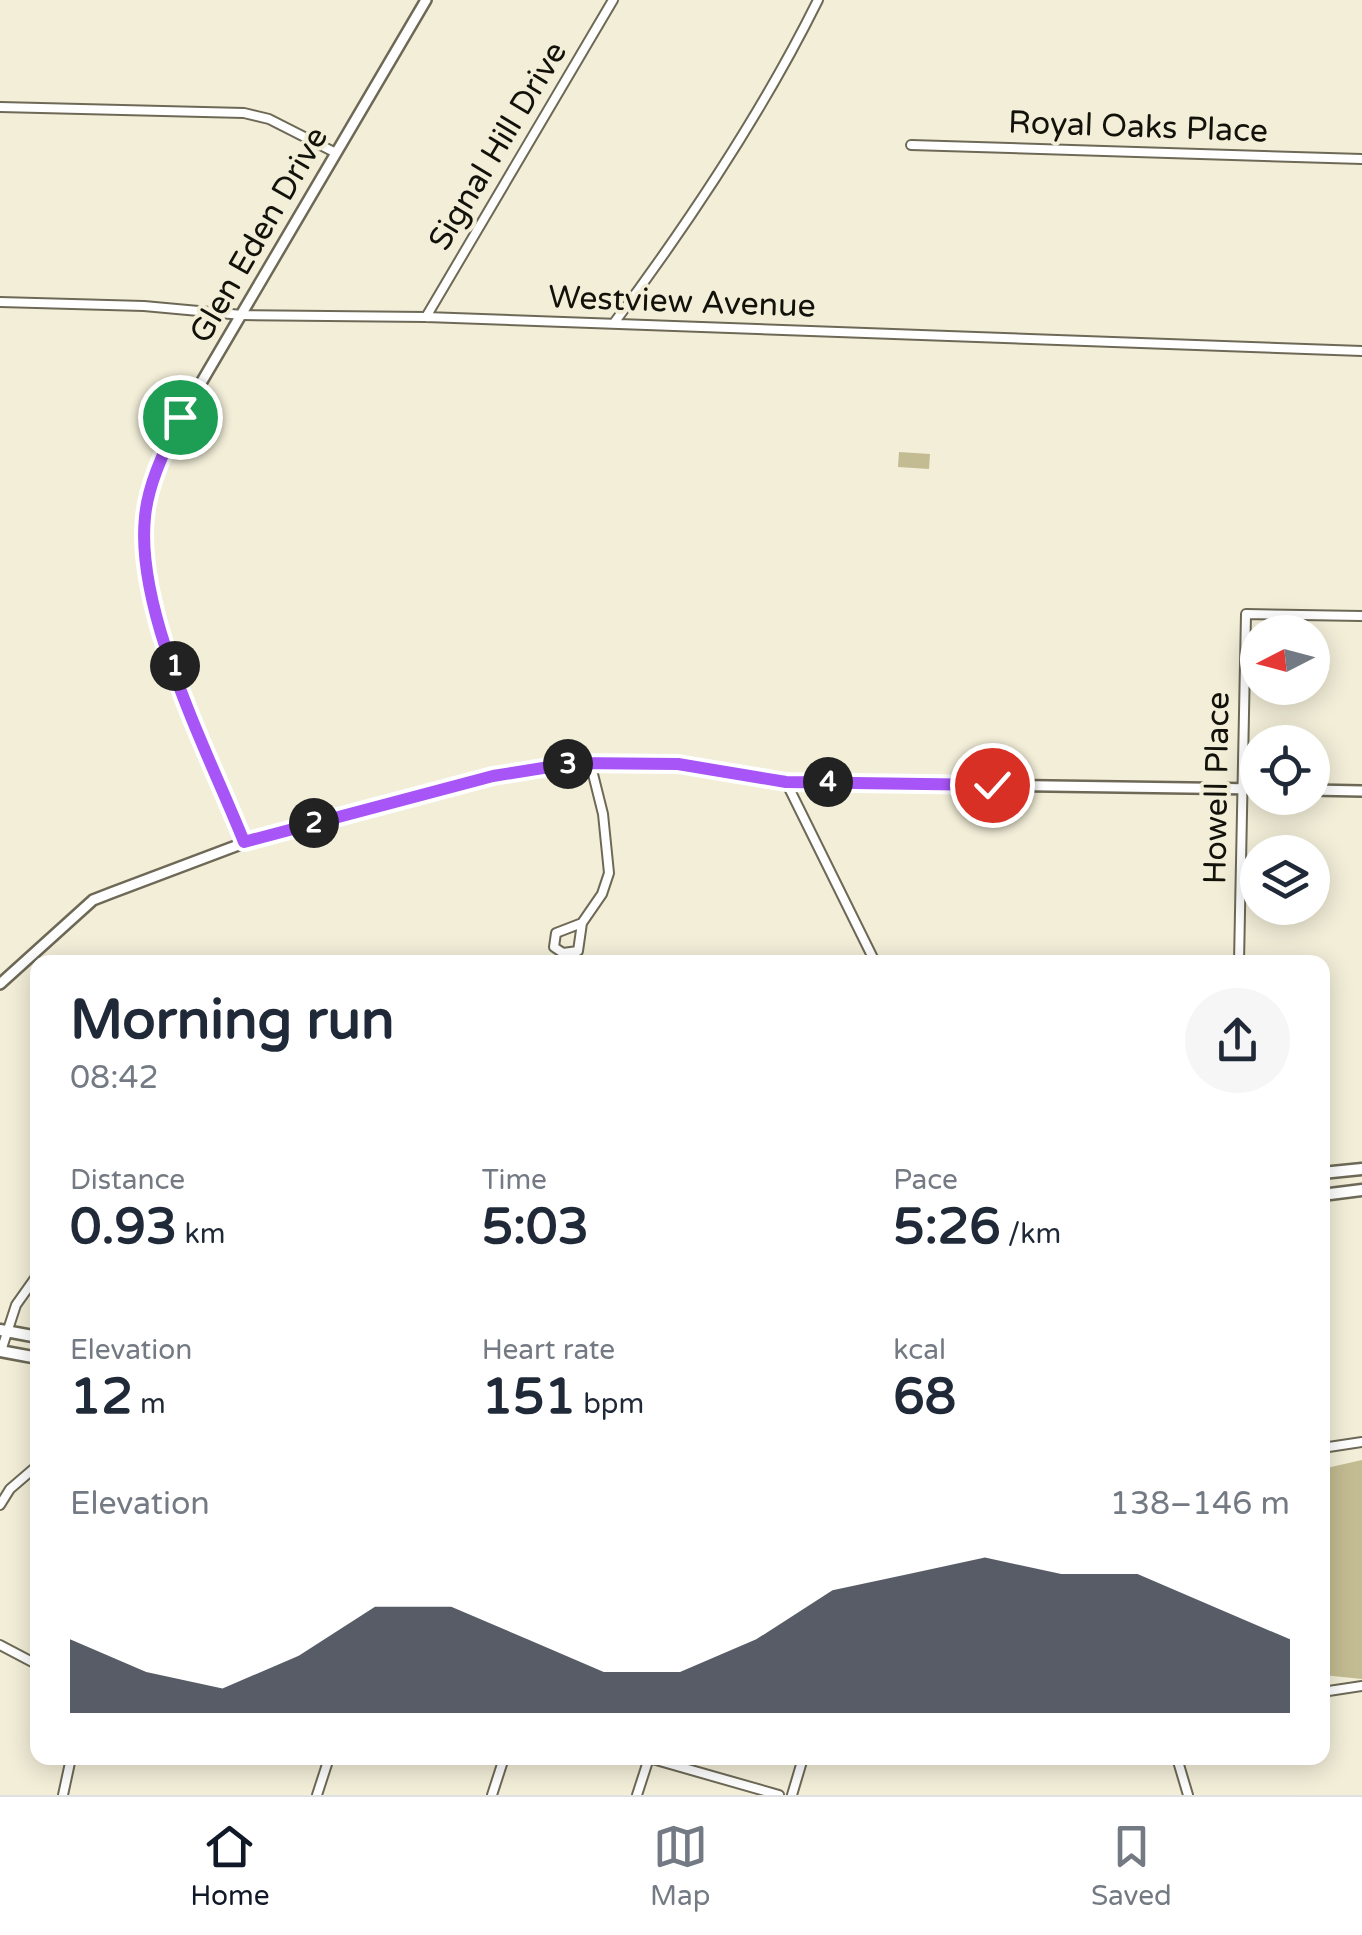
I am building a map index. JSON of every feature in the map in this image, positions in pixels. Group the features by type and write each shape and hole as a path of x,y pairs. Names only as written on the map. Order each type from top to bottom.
{"main road":[{"path":"1330,1172 1362,1169"},
{"path":"1330,1194 1362,1190"},
{"path":"3,1331 30,1336"},
{"path":"0,1351 30,1357"}],"street":[{"name":"Glen Eden Drive","path":"244,842 150,603 143,559 145,513 163,455 426,0"},
{"name":"Signal Hill Drive","path":"426,317 613,0"},
{"path":"614,324 680,235 750,126 818,0"},
{"path":"0,107 244,113 269,119 336,153"},
{"name":"Royal Oaks Place","path":"912,145 1362,159"},
{"name":"Westview Avenue","path":"0,302 144,306 242,316 426,317 1362,351"},
{"name":"Howell Place","path":"1243,725 1246,614 1362,616"},
{"path":"582,923 556,933 554,947 563,954 578,951 582,923 602,894 609,873 603,814 590,762"},
{"path":"32,955 94,900 244,842 493,776 590,762 678,764 786,782 1240,789"},
{"path":"786,782 872,955"},
{"path":"1330,790 1362,791"},
{"name":"Howell Place","path":"1239,955 1241,815"},
{"path":"0,984 30,957"},
{"path":"0,1351 3,1331 30,1285"},
{"path":"1330,1447 1362,1442"},
{"path":"0,1505 10,1489 30,1472"},
{"path":"0,1645 30,1660"},
{"path":"1330,1691 1362,1686"},
{"path":"63,1795 69,1765"},
{"path":"317,1795 327,1765"},
{"path":"492,1795 502,1765"},
{"path":"637,1795 647,1765"},
{"path":"674,1765 779,1795"},
{"path":"792,1795 801,1765"},
{"path":"1178,1765 1188,1795"}],"shaded area":[{"path":"899,452 930,454 929,469 898,467"},
{"path":"1362,1460 1362,1679 1330,1676 1330,1467"}],"route":[{"path":"180,417 145,513 143,559 150,603 244,842 493,776 574,763 678,764 786,782 992,785"}]}
